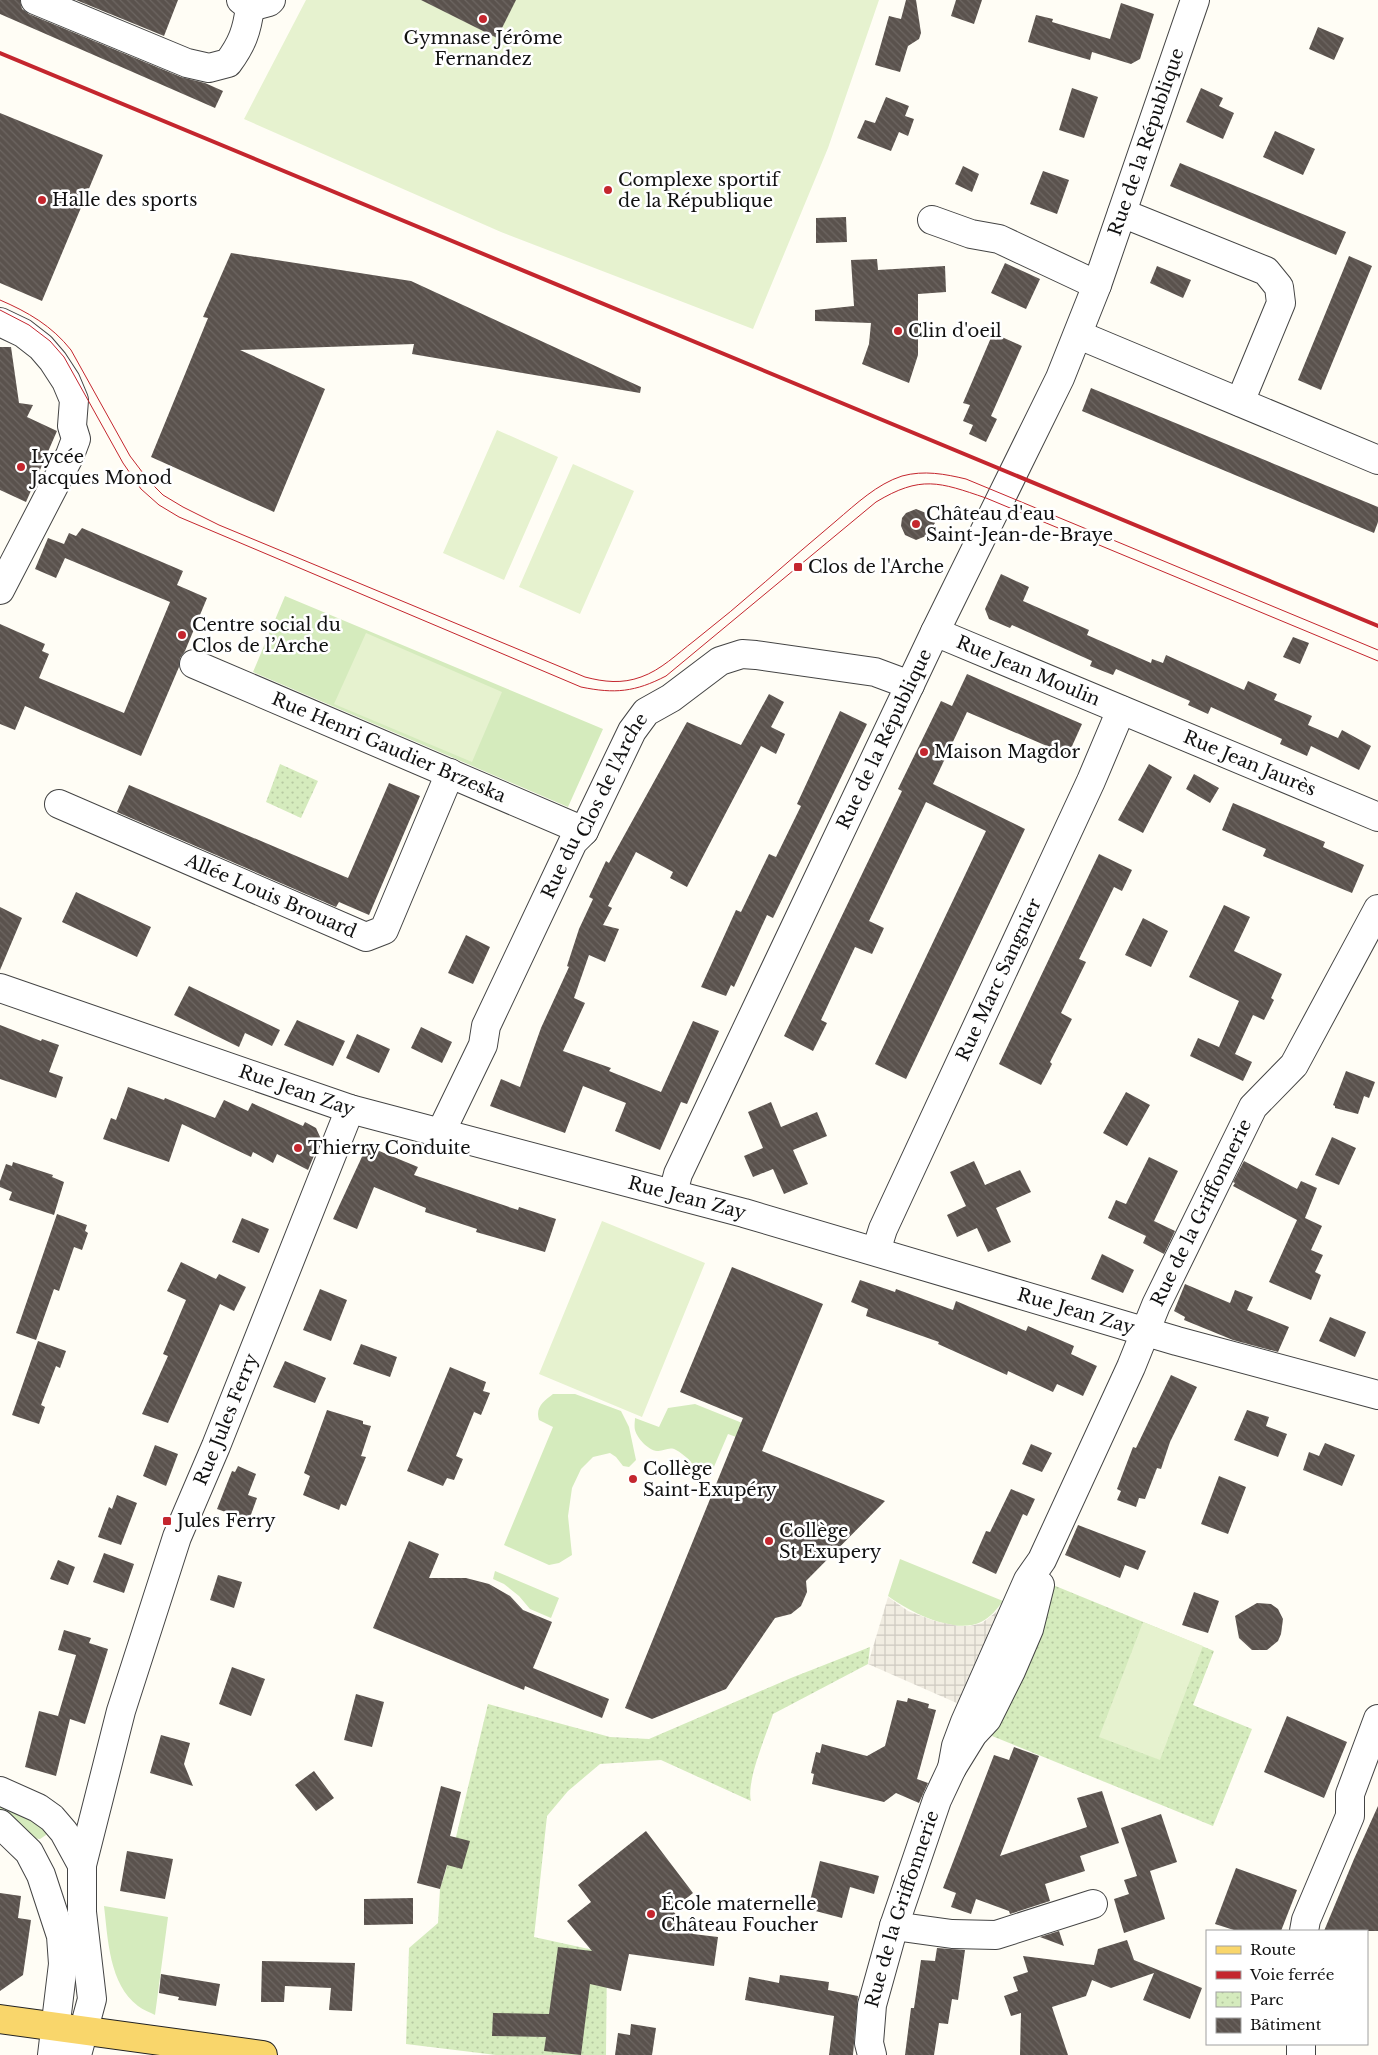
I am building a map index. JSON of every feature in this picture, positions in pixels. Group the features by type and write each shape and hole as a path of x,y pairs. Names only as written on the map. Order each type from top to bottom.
{"main road":[{"path":"0,2019 55,2026 81,2042 263,2055"}],"street":[{"path":"36,0 187,63 209,68 228,64 241,46 254,2"},
{"name":"Rue de la République","path":"672,1193 678,1174 935,632 1060,378 1079,335 1195,0"},
{"path":"1122,213 1266,270 1279,287 1281,303 1240,402"},
{"path":"932,220 971,234 998,239 1097,285"},
{"path":"0,322 27,336 53,360 66,381 74,400 72,426 76,439 70,455 0,590"},
{"path":"1079,335 1378,460"},
{"name":"Rue Jean Moulin","path":"935,632 1122,710"},
{"name":"Rue du Clos de l'Arche","path":"440,1134 483,1045 486,1026 573,842 584,831 632,731 646,712 671,698 720,660 742,654 875,672 910,685"},
{"name":"Rue Henri Gaudier Brzeska","path":"194,664 584,831"},
{"name":"Rue Jean Jaurès","path":"1122,710 1378,818"},
{"name":"Rue Marc Sangnier","path":"876,1251 883,1229 1091,781 1122,710"},
{"name":"Allée Louis Brouard","path":"59,804 366,937 384,930 450,774"},
{"name":"Rue de la Griffonnerie","path":"872,2055 869,2042 872,2005 894,1926 937,1800 952,1768 956,1746 965,1722 1028,1580 1042,1560 1146,1332 1156,1305 1253,1107 1294,1065 1378,909"},
{"name":"Rue Jean Zay","path":"0,988 350,1109 672,1193 876,1251 1146,1332 1378,1395"},
{"name":"Rue Jules Ferry","path":"82,1865 121,1711 177,1537 216,1446 350,1109"},
{"path":"1304,1930 1306,1920 1350,1816 1350,1794 1378,1719"},
{"path":"0,1791 38,1808 52,1818 64,1832 82,1865 82,1912 92,1998 81,2042"},
{"name":"Rue Jules Ferry","path":"36,1864 100,1794"},
{"path":"0,1824 29,1852 36,1864 51,1901 61,1936 63,1964 52,2055"},
{"path":"894,1926 952,1934 996,1935 1093,1904"}],"green space":[{"name":"Complexe sportif de la République","path":"306,0 879,0 828,148 753,329 501,232 244,119"},
{"path":"497,430 558,457 504,580 443,553"},
{"path":"573,464 634,491 580,614 519,587"},
{"path":"285,596 603,729 568,807 253,672"},
{"path":"366,633 502,692 472,762 334,704"},
{"path":"280,764 318,781 301,818 266,802"},
{"path":"602,1221 705,1263 642,1417 539,1374"},
{"path":"553,1394 575,1394 621,1411 629,1427 636,1460 629,1467 623,1466 610,1453 593,1457 581,1469 572,1488 568,1516 572,1555 559,1563 549,1565 504,1545 553,1427 539,1420 538,1411 546,1399"},
{"path":"695,1404 767,1433 761,1446 728,1434 713,1469 695,1465 673,1449 654,1450 643,1443 638,1437 635,1418 659,1427 668,1408"},
{"path":"900,1559 1003,1601 988,1618 970,1625 946,1624 920,1615 888,1596"},
{"path":"495,1571 559,1598 551,1618 530,1609 519,1596 504,1584 493,1579"},
{"path":"1053,1585 1214,1651 1193,1705 1252,1729 1213,1826 992,1736"},
{"path":"1143,1622 1203,1646 1160,1760 1099,1737"},
{"path":"870,1647 868,1664 773,1714 754,1770 750,1792 751,1801 661,1760 600,1764 568,1791 547,1816 534,1937 607,1953 606,2055 496,2055 406,2044 409,1948 438,1923 440,1889 456,1837 488,1704 610,1737 649,1739 791,1678"},
{"path":"0,1797 48,1828 46,1835 40,1839 31,1838 0,1814"},
{"path":"104,1906 168,1917 155,2015 138,2006 128,1997 121,1986 109,1946"}],"shaded area":[{"path":"888,1597 908,1611 935,1621 958,1626 982,1623 995,1613 1005,1601 959,1704 868,1664"}],"building":[{"path":"0,0 20,0 22,9 29,14 181,77 205,83 223,91 215,108 0,14"},
{"path":"76,0 178,0 164,36"},
{"name":"Gymnase Jérôme Fernandez","path":"421,0 516,0 497,38"},
{"path":"906,0 916,0 921,33 919,39 908,46 900,72 875,65 889,16 901,19"},
{"path":"956,0 982,0 974,24 951,16"},
{"path":"1121,3 1154,14 1140,59 1131,64 1092,52 1090,60 1028,42 1036,15 1053,19 1052,22 1110,39"},
{"path":"1318,27 1344,38 1334,60 1309,49"},
{"path":"1072,88 1098,97 1084,138 1059,130"},
{"path":"1201,88 1223,98 1219,106 1234,113 1223,139 1186,122"},
{"path":"886,97 909,106 905,116 914,119 908,136 899,132 891,151 857,138 865,120 875,123"},
{"name":"Halle des sports","path":"0,113 103,155 42,301 0,283"},
{"path":"1275,131 1315,149 1303,175 1263,157"},
{"path":"1180,163 1346,232 1336,255 1170,186"},
{"path":"963,166 979,174 972,192 955,184"},
{"path":"1043,171 1069,180 1057,214 1030,204"},
{"path":"846,217 847,242 816,243 816,218"},
{"path":"231,253 411,281 641,387 640,393 412,354 414,344 240,350 325,389 274,512 151,457 208,318 203,317"},
{"path":"1349,256 1372,266 1321,390 1298,380"},
{"path":"877,259 878,270 945,266 946,292 918,294 918,355 909,383 862,364 869,344 871,323 815,321 815,310 854,306 851,260"},
{"path":"1005,263 1040,279 1026,309 991,293"},
{"path":"1157,266 1191,280 1183,298 1150,283"},
{"path":"993,333 1022,346 991,416 997,419 986,442 969,434 973,425 963,421 970,405 963,403"},
{"path":"0,347 11,347 19,403 33,405 27,417 57,431 26,502 0,490"},
{"path":"1091,388 1378,507 1378,522 1374,533 1082,411"},
{"name":"Château d'eau Saint-Jean-de-Braye","path":"916,509 926,513 935,523 926,536 916,540 905,535 901,526 902,518 906,513"},
{"path":"82,528 183,571 177,585 207,598 185,651 180,658 179,667 141,756 25,706 15,730 0,724 0,624 45,644 42,651 49,654 39,678 124,713 170,602 65,558 56,578 35,569 48,538 64,544 69,533 76,536"},
{"path":"1001,574 1029,587 1023,601 1089,630 1087,635 1151,663 1152,659 1163,663 1166,655 1244,690 1248,681 1277,694 1274,700 1312,716 1308,725 1338,738 1342,730 1371,746 1359,770 1311,746 1307,756 1280,744 1282,739 1211,707 1208,714 1188,705 1190,701 1116,669 1113,675 1090,666 1092,661 1012,625 1010,628 989,619 985,609"},
{"path":"1293,637 1309,643 1300,664 1283,657"},
{"path":"967,674 1082,724 1068,755 967,712 933,784 1025,829 906,1079 875,1064 986,831 926,802 869,921 884,928 872,954 855,947 821,1020 827,1023 813,1051 784,1036 902,791 898,789 941,701 952,706"},
{"path":"769,694 784,702 771,727 785,734 776,754 761,746 687,887 670,878 673,872 636,852 608,906 612,908 603,925 619,929 605,962 589,955 574,998 585,1003 563,1051 611,1068 609,1071 661,1092 693,1021 719,1031 687,1104 681,1102 660,1150 615,1131 626,1103 583,1086 565,1133 490,1106 501,1079 520,1087 541,1028 569,967 567,966 579,929 593,899 589,897 606,861 609,863 687,722 741,745"},
{"path":"840,711 867,724 773,918 767,915 734,987 731,985 726,996 701,987 736,910 741,912 769,854 776,857 801,806 797,804"},
{"path":"1149,764 1172,777 1143,833 1118,820"},
{"path":"1194,774 1219,788 1210,803 1186,789"},
{"path":"389,783 420,796 369,915 339,902 336,907 117,812 129,785 348,878"},
{"path":"1233,803 1325,842 1323,847 1364,865 1352,893 1263,856 1266,849 1222,830"},
{"path":"1099,854 1132,870 1122,891 1114,887 1079,959 1086,962 1061,1013 1072,1019 1050,1062 1052,1064 1041,1085 999,1064"},
{"path":"76,892 151,927 137,957 62,922"},
{"path":"1224,905 1250,917 1234,951 1282,974 1271,998 1274,1000 1264,1020 1253,1015 1235,1054 1252,1062 1243,1081 1190,1056 1198,1038 1219,1047 1239,1001 1189,977"},
{"path":"0,907 22,918 0,970"},
{"path":"1143,918 1168,931 1151,967 1125,955"},
{"path":"466,935 490,947 473,984 448,973"},
{"path":"189,986 280,1030 272,1046 245,1033 239,1047 174,1015"},
{"path":"297,1020 345,1041 333,1066 284,1045"},
{"path":"0,1025 41,1041 42,1039 59,1045 49,1072 63,1077 56,1098 0,1079"},
{"path":"421,1027 452,1042 442,1063 411,1048"},
{"path":"357,1034 390,1049 379,1073 346,1058"},
{"path":"1346,1071 1375,1082 1369,1098 1364,1096 1358,1114 1335,1108 1333,1105"},
{"path":"128,1087 164,1100 165,1098 215,1118 224,1100 248,1111 252,1103 303,1126 305,1122 316,1128 321,1139 308,1170 277,1154 273,1163 253,1152 251,1157 182,1124 169,1162 103,1139 111,1118 116,1120"},
{"path":"1126,1092 1150,1105 1127,1146 1103,1133"},
{"path":"771,1102 781,1127 817,1112 827,1136 793,1150 808,1184 784,1194 773,1169 753,1177 744,1156 763,1148 748,1112"},
{"path":"1332,1137 1356,1148 1339,1185 1315,1175"},
{"path":"367,1146 418,1167 414,1175 518,1210 519,1207 556,1219 545,1252 476,1232 477,1229 425,1212 426,1208 374,1187 357,1229 333,1219"},
{"path":"1149,1157 1178,1171 1154,1221 1175,1231 1164,1254 1143,1243 1146,1236 1108,1218 1116,1200 1126,1204"},
{"path":"974,1161 985,1185 1020,1170 1031,1192 996,1208 1011,1242 988,1252 977,1228 957,1237 947,1215 966,1206 950,1172"},
{"path":"1244,1161 1297,1189 1301,1181 1317,1188 1305,1218 1322,1226 1311,1250 1323,1255 1315,1272 1321,1275 1311,1300 1269,1282 1297,1220 1233,1186 1235,1183 1233,1182"},
{"path":"13,1162 53,1175 52,1177 64,1182 54,1215 9,1200 12,1192 0,1187 0,1181 6,1164 12,1166"},
{"path":"57,1214 87,1225 85,1231 88,1233 82,1250 74,1247 59,1291 54,1289 36,1340 16,1333"},
{"path":"242,1218 269,1229 259,1253 232,1242"},
{"path":"1102,1254 1134,1270 1123,1293 1091,1279"},
{"path":"181,1262 216,1279 219,1274 246,1287 234,1311 220,1304 168,1423 142,1414 168,1356 163,1354 186,1300 167,1291"},
{"name":"Collège St Exupery","path":"732,1267 823,1304 762,1451 885,1501 806,1581 807,1592 801,1606 791,1614 775,1618 726,1689 652,1719 625,1708 743,1418 680,1392"},
{"path":"860,1280 895,1292 896,1289 953,1310 956,1301 1026,1331 1028,1326 1074,1346 1071,1354 1097,1366 1083,1396 1057,1384 1053,1392 1008,1371 1007,1375 938,1344 939,1342 866,1316 868,1309 851,1302"},
{"path":"1185,1284 1230,1303 1235,1290 1253,1297 1247,1310 1289,1327 1278,1352 1233,1340 1184,1320 1185,1317 1174,1311"},
{"path":"320,1289 347,1300 331,1341 303,1330"},
{"path":"1330,1317 1366,1332 1355,1357 1319,1341"},
{"path":"38,1341 66,1351 60,1368 56,1366 41,1405 45,1407 39,1424 12,1415"},
{"path":"361,1344 397,1357 390,1377 353,1364"},
{"path":"285,1361 326,1378 315,1403 273,1387"},
{"path":"450,1367 486,1382 483,1391 490,1393 481,1415 474,1412 456,1456 463,1459 454,1480 447,1478 443,1486 407,1471"},
{"path":"1171,1375 1197,1387 1170,1442 1161,1469 1157,1468 1145,1499 1139,1498 1136,1507 1117,1500 1121,1491 1117,1489 1133,1447 1136,1448"},
{"path":"327,1410 363,1421 363,1424 371,1426 361,1456 366,1457 346,1506 341,1504 339,1510 303,1495 310,1476 304,1473"},
{"path":"1247,1410 1269,1417 1266,1426 1287,1434 1278,1457 1234,1440"},
{"path":"1325,1443 1355,1455 1342,1486 1303,1470 1309,1452 1319,1456"},
{"path":"1031,1444 1052,1453 1042,1472 1022,1464"},
{"path":"155,1445 178,1454 166,1486 143,1476"},
{"path":"238,1466 256,1474 248,1495 257,1498 249,1520 217,1509 232,1471 235,1472"},
{"path":"1219,1476 1246,1487 1228,1534 1201,1524"},
{"path":"1011,1489 1035,1499 1027,1516 1023,1514 996,1574 972,1563 986,1531 990,1532"},
{"path":"117,1495 137,1503 121,1545 98,1537 109,1507 112,1509"},
{"path":"1078,1525 1146,1551 1138,1570 1125,1565 1120,1578 1065,1555"},
{"path":"409,1541 439,1554 429,1578 466,1578 489,1584 510,1596 523,1610 552,1622 533,1668 609,1699 602,1718 525,1686 524,1690 373,1628"},
{"path":"104,1553 134,1564 124,1593 93,1582"},
{"path":"58,1560 75,1567 68,1585 50,1579"},
{"path":"218,1575 242,1582 234,1608 210,1600"},
{"path":"1194,1592 1219,1601 1208,1633 1182,1625"},
{"path":"1257,1603 1271,1604 1278,1609 1283,1619 1278,1641 1267,1650 1252,1650 1239,1638 1235,1616"},
{"path":"64,1630 91,1638 89,1643 108,1649 85,1724 70,1719 56,1776 25,1767 39,1711 58,1716 76,1655 58,1650"},
{"path":"232,1667 265,1679 251,1716 219,1704"},
{"path":"356,1694 384,1702 372,1747 344,1740"},
{"path":"908,1698 929,1704 928,1708 936,1710 917,1779 928,1783 919,1803 896,1793 884,1802 812,1784 814,1774 811,1773 816,1752 820,1753 822,1744 867,1756 885,1746 897,1700 907,1702"},
{"path":"1287,1716 1347,1742 1324,1798 1264,1772"},
{"path":"161,1735 190,1743 184,1764 193,1786 150,1773"},
{"path":"1014,1747 1039,1756 1000,1856 1087,1827 1077,1798 1102,1791 1119,1843 1080,1856 1085,1871 1045,1884 1050,1901 1010,1914 1009,1911 976,1899 971,1914 951,1907 956,1893 943,1888 994,1755 1009,1760"},
{"path":"314,1771 334,1798 316,1811 295,1785"},
{"path":"441,1786 461,1792 450,1836 470,1841 462,1869 447,1865 440,1889 417,1883"},
{"path":"1378,1806 1378,1931 1324,1930"},
{"path":"1161,1814 1177,1862 1150,1871 1165,1919 1124,1933 1114,1899 1129,1894 1124,1880 1137,1876 1121,1828"},
{"path":"646,1831 693,1893 672,1910 693,1934 718,1937 714,1966 629,1954 621,1991 590,1984 581,2055 544,2051 546,2037 492,2036 493,2013 549,2014 558,1947 592,1951 567,1921 591,1902 578,1885"},
{"path":"127,1851 173,1859 165,1899 120,1891"},
{"path":"820,1861 879,1876 874,1894 850,1887 842,1918 808,1909"},
{"path":"1236,1868 1297,1890 1281,1930 1234,1930 1215,1924"},
{"path":"0,1893 21,1896 18,1918 31,1920 23,1975 0,1991"},
{"path":"413,1898 413,1924 364,1925 364,1899"},
{"path":"1059,1931 1064,1946 1040,1937"},
{"path":"1127,1940 1134,1960 1202,1988 1190,2019 1143,2000 1154,1973 1111,1988 1092,1980 1086,1996 1052,2007 1068,2055 1020,2055 1021,2013 1011,2016 1004,1996 1018,1991 1013,1977 1028,1972 1023,1956 1094,1965 1098,1949"},
{"path":"937,1948 965,1950 958,2000 952,1999 948,2024 939,2023 934,2055 905,2055 911,2008 914,2008 921,1960 935,1961"},
{"path":"262,1961 355,1963 352,2011 329,2010 331,1988 285,1986 284,2002 261,2002"},
{"path":"161,1974 220,1984 216,2006 178,2000 179,1997 159,1993"},
{"path":"780,1975 829,1982 828,1990 858,1996 853,2055 829,2055 834,2016 745,2000 749,1977 779,1983"},
{"path":"631,2024 656,2028 652,2055 615,2055 618,2033 630,2035"}],"tram line":[{"path":"0,300 39,320 64,341 71,350 130,456 149,481 163,495 219,525 585,677 606,681 620,681 641,677 662,666 730,612 867,495 884,484 902,476 918,473 942,474 966,479 1378,650"},
{"path":"0,310 29,325 50,341 64,357 123,463 141,489 159,505 179,517 581,687 615,691 625,690 666,676 876,502 906,488 930,484 955,488 986,498 1378,661"}],"railway":[{"path":"0,53 1378,626"}],"place":[{"name":"Gymnase Jérôme Fernandez","path":"483,19"},
{"name":"Complexe sportif de la République","path":"608,190"},
{"name":"Halle des sports","path":"42,200"},
{"name":"Clin d'oeil","path":"898,331"},
{"name":"Lycée Jacques Monod","path":"21,467"},
{"name":"Château d'eau Saint-Jean-de-Braye","path":"916,524"},
{"name":"Clos de l'Arche","path":"798,567"},
{"name":"Centre social du Clos de l’Arche","path":"182,635"},
{"name":"Maison Magdor","path":"924,752"},
{"name":"Thierry Conduite","path":"298,1148"},
{"name":"Collège Saint-Exupéry","path":"633,1479"},
{"name":"Jules Ferry","path":"167,1521"},
{"name":"Collège St Exupery","path":"769,1541"},
{"name":"École maternelle Château Foucher","path":"651,1914"}]}
